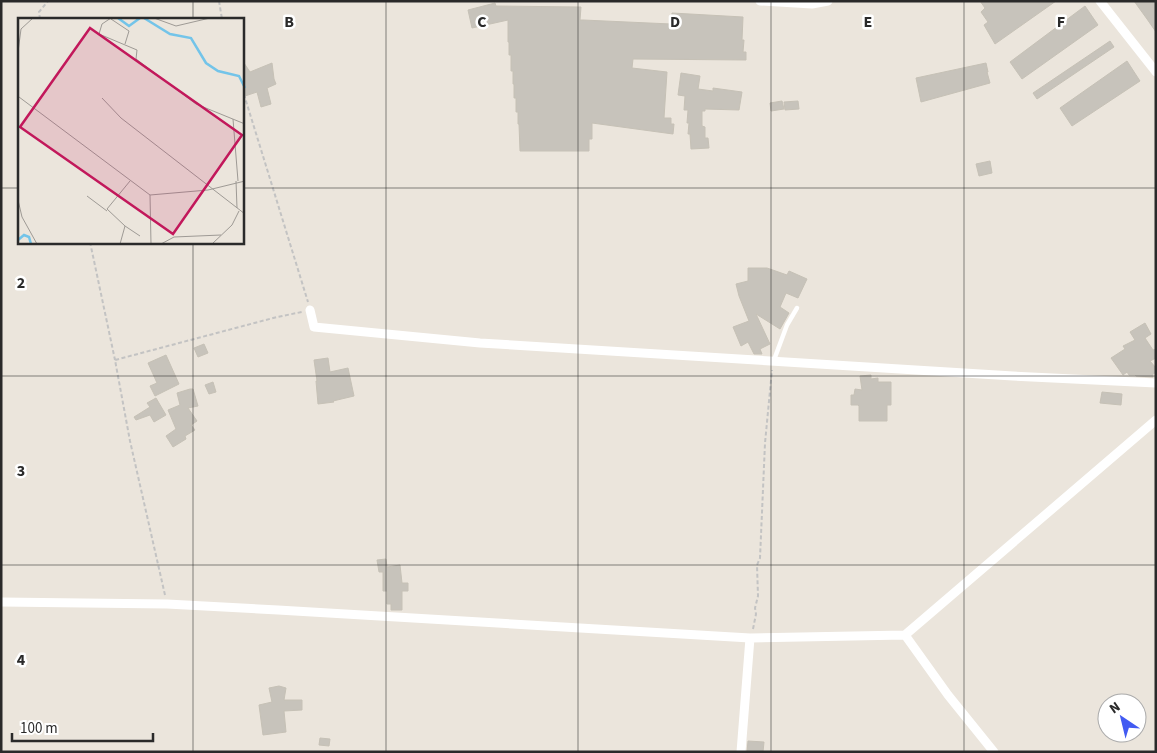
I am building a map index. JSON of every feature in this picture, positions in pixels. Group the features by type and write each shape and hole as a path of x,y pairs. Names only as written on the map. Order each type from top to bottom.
{"street":[{"path":"760,1 812,4 828,1"},
{"path":"1100,1 1156,72"},
{"path":"310,310 314,327 480,343 1003,376 1156,383"},
{"path":"1,602 167,604 750,638 905,635 1156,420"},
{"path":"905,635 948,695 994,752"},
{"path":"742,752 750,638"}],"lane":[{"path":"773,362 787,325 798,308"}],"path":[{"path":"40,18 39,12 48,1"},
{"path":"218,1 222,18"},
{"path":"115,360 310,310 244,95"},
{"path":"90,244 130,441 167,604"},
{"path":"750,638 758,596 765,443 773,362"}],"building":[{"path":"980,1 1056,1 995,44 984,25 988,22 981,12 985,8"},
{"path":"1134,1 1156,1 1156,32 1147,19"},
{"path":"495,3 496,6 581,7 580,20 671,24 672,13 743,17 742,40 744,40 743,52 746,52 746,60 633,59 632,68 667,72 664,118 671,118 671,124 674,124 673,134 592,123 592,139 589,139 589,151 520,151 518,112 516,112 516,98 514,98 511,55 509,55 508,20 472,28 468,10"},
{"path":"1085,6 1098,25 1022,79 1010,62"},
{"path":"1110,41 1114,47 1037,99 1033,93"},
{"path":"1127,61 1140,81 1072,126 1060,108"},
{"path":"244,63 250,72 272,63 276,84 267,88 271,104 261,107 257,92 244,96"},
{"path":"986,63 990,83 921,102 916,78"},
{"path":"681,73 700,76 698,89 713,91 713,88 742,92 739,110 705,109 705,111 702,111 702,126 705,127 705,138 708,138 709,148 691,149 690,134 688,134 689,123 687,123 688,110 684,110 685,96 678,95"},
{"path":"782,101 784,109 771,111 770,103"},
{"path":"798,101 799,109 785,110 784,102"},
{"path":"990,161 992,173 979,176 976,164"},
{"path":"748,268 767,268 787,275 789,271 807,279 798,298 786,293 780,307 789,313 780,329 756,314 770,344 760,349 762,354 754,354 748,342 741,346 733,327 749,321 736,284 748,281"},
{"path":"1145,323 1151,334 1145,338 1153,350 1156,349 1156,358 1150,361 1156,368 1156,372 1152,375 1153,377 1129,375 1127,372 1123,375 1111,358 1125,349 1123,346 1135,340 1130,332"},
{"path":"204,344 208,353 198,357 194,348"},
{"path":"166,355 179,384 155,396 150,386 157,383 148,363"},
{"path":"328,358 330,372 348,368 354,396 334,402 318,404 314,360"},
{"path":"871,375 871,379 878,378 878,382 891,382 891,405 887,405 887,421 859,421 859,406 851,405 851,395 854,395 855,389 862,390 860,376"},
{"path":"213,382 216,392 209,394 205,385"},
{"path":"193,389 198,406 188,408 197,421 191,425 195,430 185,436 186,439 173,447 166,436 176,429 168,410 180,405 177,393"},
{"path":"1102,392 1122,394 1121,405 1100,403"},
{"path":"156,398 166,415 154,422 150,415 136,420 134,417 150,407 147,403"},
{"path":"386,559 387,567 400,565 402,583 408,583 408,591 402,591 402,610 391,610 391,604 387,604 387,591 383,591 383,572 379,572 377,560"},
{"path":"279,686 286,688 284,700 302,700 302,710 284,711 286,732 263,735 259,705 272,702 269,688"},
{"path":"320,738 330,739 329,746 319,745"},
{"path":"748,741 764,742 763,752 747,752"}]}
